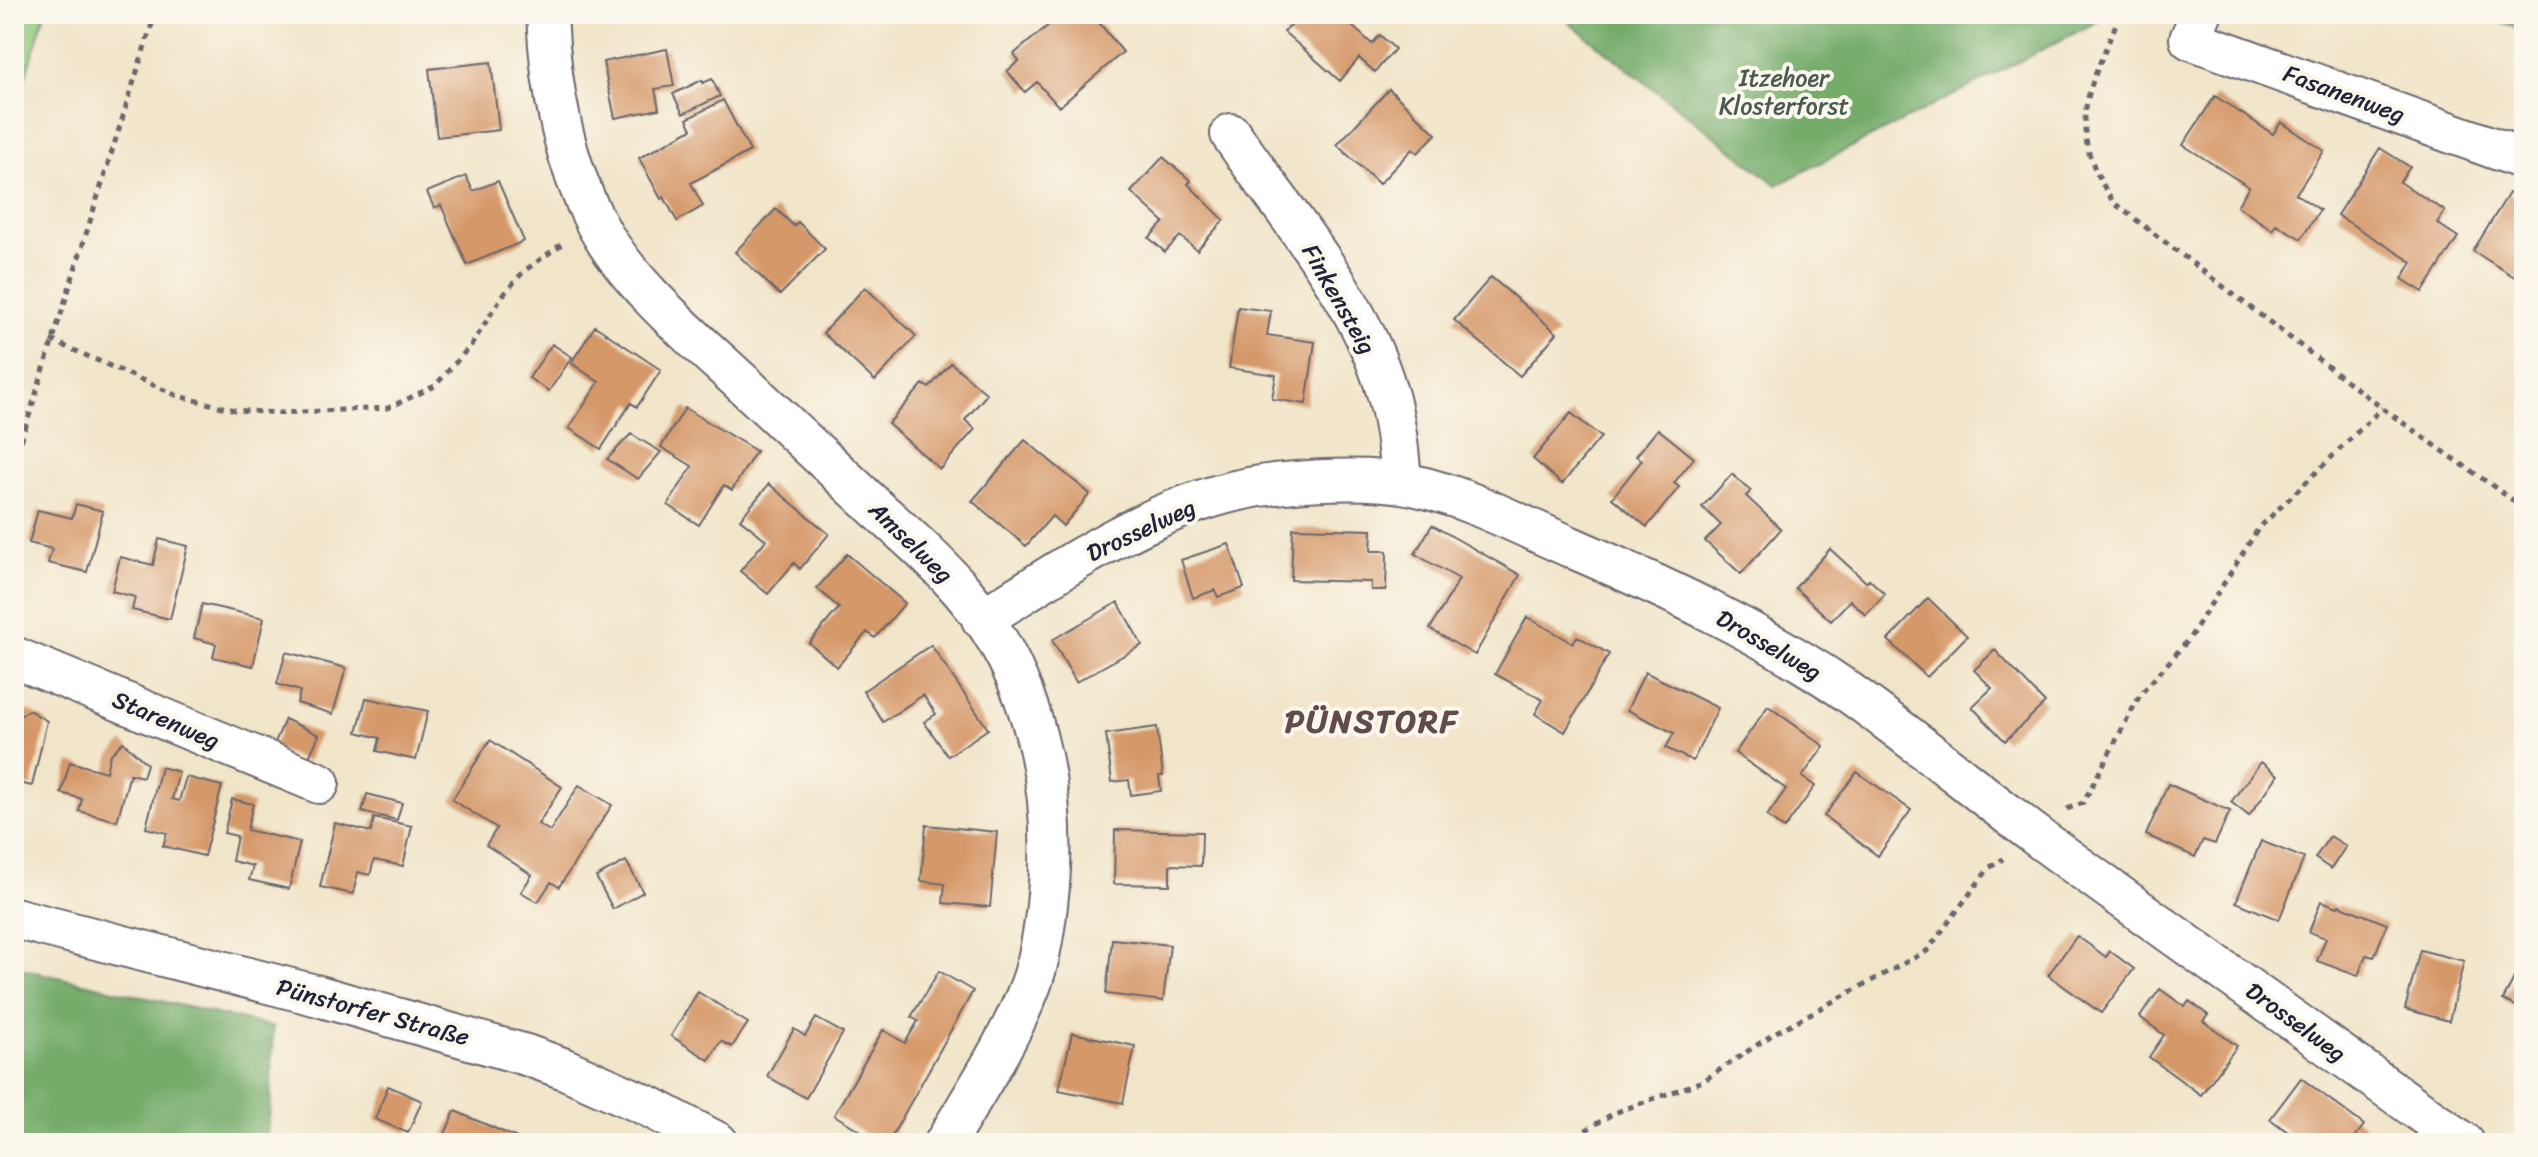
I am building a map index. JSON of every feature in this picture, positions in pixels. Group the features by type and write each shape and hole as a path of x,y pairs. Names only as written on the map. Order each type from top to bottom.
{"street":[{"name":"Amselweg","path":"547,14 552,79 561,130 594,220 616,255 672,317 962,592 982,619 1016,679 1046,773 1051,829 1049,887 1043,934 1032,983 945,1143"},
{"name":"Fasanenweg","path":"2201,14 2190,39 2524,159"},
{"name":"Finkensteig","path":"1231,134 1324,266 1365,337 1387,389 1401,483"},
{"name":"Drosselweg","path":"982,619 1120,536 1197,502 1281,483 1401,483 1434,491 1636,575 1727,618 1791,656 1846,691 2038,836 2464,1143"},
{"name":"Starenweg","path":"14,657 319,783"},
{"name":"Pünstorfer Straße","path":"14,918 315,995 526,1055 648,1106 718,1143"}],"path":[{"path":"14,464 155,14"},
{"path":"2120,14 2084,104 2083,121 2085,142 2096,174 2114,203 2346,381 2524,508"},
{"path":"51,340 178,396 235,410 307,412 388,408 435,386 472,344 503,295 524,271 594,220"}],"green space":[{"path":"14,14 45,14 14,113"},
{"name":"Itzehoer Klosterforst","path":"1558,14 2112,14 1777,185"},
{"path":"2479,14 2524,14 2524,30"},
{"path":"14,967 273,1027 270,1111 265,1143 14,1143"}],"building":[{"path":"1054,14 1092,14 1123,52 1059,107 1037,82 1025,92 1007,71 1019,61 1014,54 1057,18"},
{"path":"1301,14 1339,14 1372,44 1380,35 1395,49 1375,72 1359,58 1340,81 1284,32"},
{"path":"667,49 674,86 655,89 659,109 615,118 603,62"},
{"path":"491,62 499,130 437,137 429,69"},
{"path":"712,79 720,96 683,114 673,94 702,80 703,83"},
{"path":"1389,89 1436,134 1418,153 1412,149 1379,184 1337,145"},
{"path":"2215,96 2273,134 2281,122 2324,151 2296,194 2320,210 2301,239 2276,224 2273,230 2237,206 2249,187 2183,145"},
{"path":"723,100 750,151 691,183 703,206 677,221 639,158 692,129 687,119"},
{"path":"2380,148 2410,167 2400,182 2445,211 2437,223 2458,237 2423,292 2402,279 2412,262 2337,215"},
{"path":"1163,157 1191,181 1188,184 1224,220 1197,250 1180,236 1165,252 1149,238 1164,222 1131,192"},
{"path":"466,176 473,191 498,181 524,241 467,265 441,205 434,208 427,192"},
{"path":"2509,193 2524,202 2524,283 2473,251"},
{"path":"776,209 794,226 798,222 825,249 780,295 735,252"},
{"path":"1491,277 1557,333 1520,376 1454,320"},
{"path":"865,287 916,336 875,381 823,333"},
{"path":"1238,307 1271,311 1267,335 1315,342 1306,404 1272,399 1276,375 1229,368"},
{"path":"595,326 661,370 637,407 631,403 601,449 569,428 599,382 571,363"},
{"path":"552,344 572,357 549,391 529,378"},
{"path":"951,363 987,394 965,420 975,429 940,469 888,424 923,384 929,388"},
{"path":"685,408 756,451 732,490 724,485 699,525 668,505 692,466 661,447"},
{"path":"1571,413 1601,437 1562,484 1533,459"},
{"path":"1658,429 1694,458 1674,483 1679,487 1647,527 1612,498 1642,460 1636,456"},
{"path":"631,434 661,452 638,479 607,459"},
{"path":"1025,440 1090,494 1063,526 1052,516 1026,546 972,501"},
{"path":"1732,474 1751,491 1746,496 1781,529 1741,574 1705,541 1721,525 1702,507"},
{"path":"769,484 829,534 800,569 794,563 768,594 740,571 766,540 740,519"},
{"path":"76,504 103,511 87,572 48,563 52,549 29,543 38,510 72,518"},
{"path":"1432,525 1520,575 1475,655 1430,629 1459,579 1415,554"},
{"path":"1293,528 1372,530 1371,551 1387,551 1386,590 1371,590 1371,582 1291,580"},
{"path":"159,539 188,546 170,619 132,610 135,597 112,591 120,557 153,565"},
{"path":"1229,544 1244,588 1218,597 1215,590 1193,598 1181,560"},
{"path":"1830,549 1866,582 1869,579 1885,594 1866,615 1850,600 1831,621 1795,588"},
{"path":"847,554 905,603 875,638 867,632 837,667 809,643 839,608 817,588"},
{"path":"1928,598 1967,636 1927,677 1888,640"},
{"path":"1118,602 1142,645 1076,682 1052,640"},
{"path":"202,604 264,618 253,666 213,657 216,644 194,638"},
{"path":"1527,617 1573,643 1577,636 1609,654 1565,732 1535,714 1543,700 1495,674"},
{"path":"931,645 988,729 948,756 924,722 936,714 923,695 883,722 863,691"},
{"path":"1995,650 2045,703 2005,741 1972,707 1992,688 1974,670"},
{"path":"286,652 346,668 333,714 297,703 300,691 277,684"},
{"path":"1645,672 1718,708 1693,761 1666,748 1674,733 1627,710"},
{"path":"366,698 428,711 416,760 377,751 380,738 357,732"},
{"path":"1768,706 1824,746 1802,777 1815,786 1784,829 1767,816 1786,789 1735,753"},
{"path":"29,710 47,721 32,786 14,782 14,720"},
{"path":"285,719 319,735 307,762 273,747"},
{"path":"1157,727 1163,776 1159,776 1161,791 1131,795 1129,780 1112,782 1106,734"},
{"path":"490,740 562,787 538,824 550,831 579,785 612,805 559,887 551,882 538,902 521,892 532,875 486,845 497,828 452,800"},
{"path":"123,742 147,764 143,777 130,774 117,821 79,811 82,799 61,793 70,762 106,772 110,755"},
{"path":"2261,762 2278,775 2249,816 2231,802"},
{"path":"161,767 179,772 172,799 179,801 186,777 222,786 204,856 163,846 167,833 146,828"},
{"path":"1857,772 1911,810 1878,856 1824,816"},
{"path":"2168,784 2230,811 2215,844 2203,840 2195,857 2146,835"},
{"path":"367,794 402,803 397,820 362,812"},
{"path":"232,799 253,804 247,830 300,842 289,889 249,880 253,866 232,861 237,836 224,833"},
{"path":"374,818 412,826 403,866 374,860 370,875 358,872 353,894 320,887 335,823 371,832"},
{"path":"926,825 997,832 990,907 943,903 945,884 921,881"},
{"path":"1115,830 1202,832 1201,866 1170,865 1170,885 1114,884"},
{"path":"2330,836 2346,846 2331,869 2315,858"},
{"path":"2261,841 2304,858 2279,920 2236,902"},
{"path":"626,861 643,892 613,909 596,877"},
{"path":"2321,901 2387,924 2374,957 2366,955 2358,976 2317,961 2326,938 2309,932"},
{"path":"2077,936 2106,957 2110,951 2134,969 2101,1013 2048,975"},
{"path":"1112,939 1170,945 1163,1001 1106,994"},
{"path":"2420,950 2464,961 2449,1021 2405,1009"},
{"path":"2524,958 2524,1010 2503,1000"},
{"path":"939,971 973,991 888,1143 881,1143 834,1115 883,1030 905,1043 918,1021 911,1017"},
{"path":"2160,989 2185,1007 2189,1001 2208,1015 2203,1021 2237,1046 2201,1095 2149,1057 2164,1035 2140,1017"},
{"path":"698,992 748,1023 732,1047 721,1041 709,1060 671,1036"},
{"path":"816,1018 843,1033 806,1098 767,1076 794,1029 805,1036"},
{"path":"1072,1033 1135,1046 1123,1103 1059,1090"},
{"path":"2301,1078 2364,1125 2351,1143 2292,1143 2296,1138 2270,1119"},
{"path":"388,1086 422,1101 408,1133 375,1119"},
{"path":"455,1111 517,1138 514,1143 441,1143"}],"district":[{"name":"PÜNSTORF","path":"1372,721"}]}
